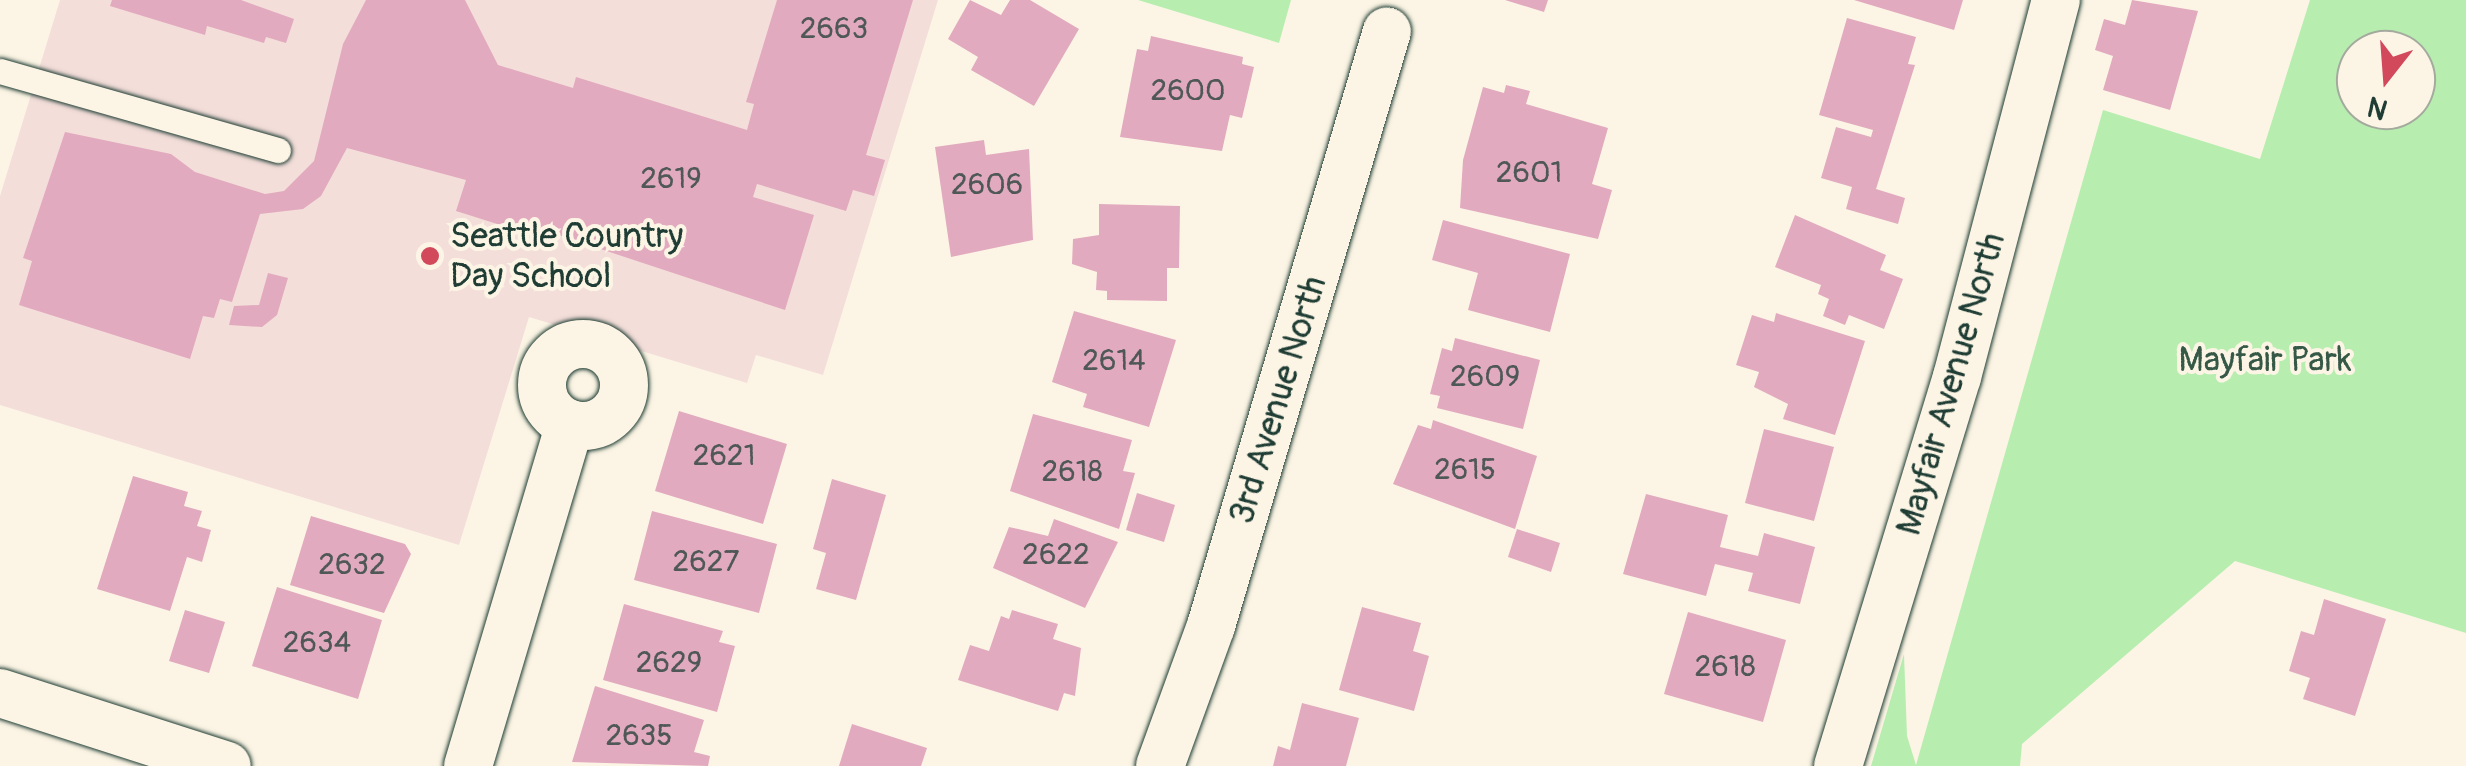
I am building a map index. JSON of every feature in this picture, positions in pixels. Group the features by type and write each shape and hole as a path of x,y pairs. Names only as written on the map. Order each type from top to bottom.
{"street":[{"name":"Mayfair Avenue North","path":"1838,766 1957,377 2056,0"},
{"name":"3rd Avenue North","path":"1160,766 1211,626 1387,31"},
{"path":"468,766 570,424"},
{"path":"0,693 227,766"}],"lane":[{"path":"0,71 278,150"}],"shaded area":[{"name":"Seattle Country Day School","path":"60,0 938,0 823,375 756,355 747,383 529,317 459,545 0,405 0,196"}],"green space":[{"path":"1138,0 1291,0 1279,43"},
{"name":"Mayfair Park","path":"2310,0 2466,0 2466,633 2235,561 2022,744 2020,766 1871,766 1904,654 1907,736 1916,765 2103,110 2260,159"}],"building":[{"path":"112,0 241,0 294,19 286,43 266,37 264,43 207,26 205,35 110,6"},
{"path":"366,0 465,0 498,65 573,88 576,77 747,130 754,104 746,102 777,0 913,0 866,155 885,160 874,196 853,190 846,211 757,184 753,197 814,215 785,310 525,224 523,232 456,211 466,180 347,148 321,196 303,209 260,214 232,302 220,299 214,318 203,316 190,359 19,305 32,261 23,258 65,132 171,154 195,172 265,194 284,191 314,161 343,44"},
{"path":"970,0 1001,15 1010,0 1030,0 1079,29 1034,106 971,70 978,57 948,39"},
{"path":"1505,0 1548,0 1544,12"},
{"path":"1854,0 1963,0 1954,30"},
{"path":"2132,0 2198,11 2170,110 2103,90 2113,56 2095,50 2104,19 2125,25"},
{"path":"1847,18 1916,37 1908,64 1915,65 1876,189 1905,198 1898,224 1846,209 1852,187 1821,178 1836,127 1871,137 1873,130 1819,115"},
{"path":"1151,36 1243,57 1242,64 1254,67 1242,118 1230,115 1222,151 1120,137 1137,49 1148,51"},
{"path":"1506,85 1530,91 1526,104 1608,128 1592,184 1612,190 1598,239 1460,208 1463,160 1483,87 1504,93"},
{"path":"984,140 986,155 1029,149 1033,240 951,257 935,147"},
{"path":"1099,204 1180,206 1179,268 1167,268 1167,301 1107,300 1107,291 1096,290 1097,272 1072,264 1073,239 1099,235"},
{"path":"1795,215 1886,255 1880,270 1903,279 1884,329 1849,315 1845,325 1823,316 1829,299 1818,294 1821,285 1775,267"},
{"path":"1443,220 1570,254 1550,332 1468,310 1478,273 1432,260"},
{"path":"268,273 288,278 277,315 262,327 229,325 234,306 259,305"},
{"path":"1074,311 1176,340 1149,427 1083,407 1087,394 1052,382"},
{"path":"1776,313 1865,341 1835,435 1783,419 1788,404 1754,387 1759,372 1736,365 1752,315 1774,322"},
{"path":"1455,338 1540,360 1523,429 1437,408 1440,396 1430,394 1442,348 1452,351"},
{"path":"679,411 787,444 763,524 655,491"},
{"path":"1033,414 1132,440 1123,471 1135,473 1119,529 1010,491"},
{"path":"1433,420 1537,456 1515,529 1393,484 1418,425 1431,429"},
{"path":"1764,429 1834,447 1814,521 1745,503"},
{"path":"133,476 188,492 184,506 202,511 197,526 211,530 202,562 187,557 170,611 97,589"},
{"path":"832,479 886,495 856,600 816,589 826,553 813,549"},
{"path":"1137,493 1175,505 1164,542 1126,530"},
{"path":"1646,494 1728,515 1720,547 1758,556 1764,533 1815,547 1800,604 1748,591 1753,573 1715,564 1706,596 1623,574"},
{"path":"652,511 777,544 759,613 634,580"},
{"path":"311,516 405,544 411,554 384,613 290,585"},
{"path":"1054,519 1118,542 1085,608 993,568 1009,527 1048,536"},
{"path":"1517,529 1560,543 1551,572 1508,557"},
{"path":"277,587 382,620 358,699 252,666"},
{"path":"2324,599 2386,619 2355,716 2303,699 2310,678 2289,671 2301,631 2314,635"},
{"path":"624,604 723,631 719,642 735,646 717,712 603,680"},
{"path":"1362,607 1421,623 1413,651 1429,656 1414,711 1339,690"},
{"path":"185,610 225,622 209,673 169,661"},
{"path":"1012,610 1058,624 1053,639 1081,648 1075,696 1064,693 1058,711 958,680 970,645 989,651 1001,616 1009,619"},
{"path":"1688,612 1786,640 1763,722 1664,694"},
{"path":"595,686 704,720 694,752 710,756 708,766 572,762"},
{"path":"1302,703 1359,718 1346,766 1273,766 1278,746 1290,750"},
{"path":"852,724 927,748 921,766 839,766"}],"place":[{"name":"Seattle Country Day School","path":"430,256"}]}
